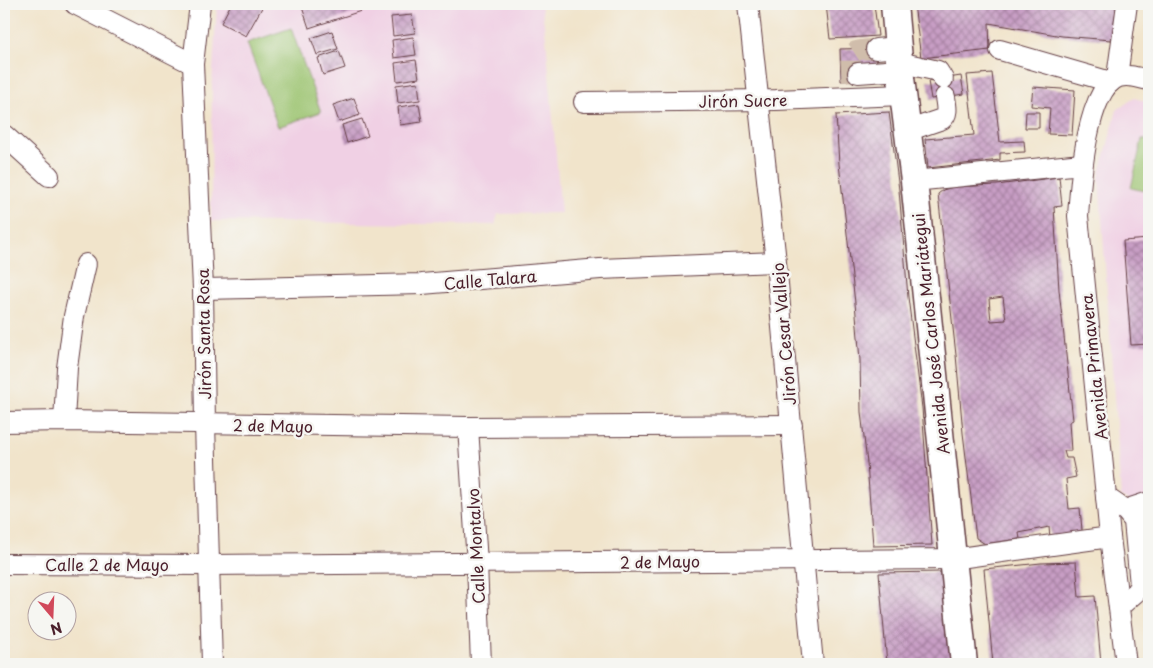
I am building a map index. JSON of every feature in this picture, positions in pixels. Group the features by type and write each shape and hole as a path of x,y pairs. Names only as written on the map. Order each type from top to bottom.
{"main road":[{"name":"Avenida José Carlos Mariátegui","path":"894,4 895,65 914,181 964,664"}],"street":[{"path":"75,4 193,64"},
{"name":"Jirón Santa Rosa","path":"200,4 193,64 203,289 212,664"},
{"name":"Jirón Cesar Vallejo","path":"748,4 776,262 813,664"},
{"path":"1114,80 1127,4"},
{"path":"1000,50 1114,80 1129,76 1149,80"},
{"name":"Jirón Sucre","path":"584,102 758,100 854,84 895,65 938,71 941,74 944,88 947,111 945,116 942,119 907,131"},
{"name":"Avenida Primavera","path":"1114,80 1099,98 1091,122 1082,164 1078,216 1110,538 1126,664"},
{"path":"4,136 49,176"},
{"path":"914,181 1082,164"},
{"name":"Calle Talara","path":"203,289 422,284 600,269 776,262"},
{"path":"64,421 67,368 74,316 86,264"},
{"name":"2 de Mayo","path":"4,422 64,421 468,427 792,425"},
{"name":"Calle Montalvo","path":"468,427 477,563 481,664"},
{"path":"1106,496 1125,510 1134,521 1140,585 1136,592 1119,606"},
{"path":"1125,510 1149,502"},
{"name":"2 de Mayo","path":"209,565 952,559 1110,538"},
{"name":"Calle 2 de Mayo","path":"4,564 209,565"}],"shaded area":[{"path":"217,4 541,4 546,38 561,213 498,214 495,225 211,221 212,85"},
{"path":"1134,98 1149,102 1149,502 1131,503 1121,497 1099,177 1117,110"}],"green space":[{"path":"291,28 321,112 278,127 247,43"},
{"path":"1142,139 1149,141 1149,192 1131,188"}],"building":[{"path":"231,4 264,4 246,36 221,23"},
{"path":"301,4 362,4 364,10 309,28"},
{"path":"826,4 874,4 878,36 830,39"},
{"path":"914,4 1117,4 1111,40 1062,36 989,23 990,50 921,58"},
{"path":"412,15 415,33 393,36 391,17"},
{"path":"332,31 338,49 317,55 311,38"},
{"path":"413,37 416,55 394,58 392,40"},
{"path":"876,48 877,64 858,80 841,81 840,49"},
{"path":"339,51 345,68 323,75 318,58"},
{"path":"416,60 419,78 397,81 395,63"},
{"path":"992,73 1000,142 1024,141 1025,152 1000,153 1000,160 928,168 925,139 974,135 967,75"},
{"path":"961,76 964,94 931,99 928,81"},
{"path":"418,82 420,100 398,103 396,85"},
{"path":"1033,87 1075,90 1072,135 1048,134 1050,108 1031,106"},
{"path":"354,98 360,115 339,122 333,105"},
{"path":"419,104 422,122 400,125 398,107"},
{"path":"889,112 899,190 908,297 922,408 932,545 873,546 861,412 860,360 839,164 836,115"},
{"path":"1026,112 1039,112 1039,128 1025,128"},
{"path":"362,119 368,136 347,143 342,125"},
{"path":"1059,177 1062,206 1054,207 1059,290 1073,420 1069,422 1071,451 1064,451 1066,458 1072,458 1076,477 1066,479 1069,509 1080,508 1082,530 1076,535 1050,538 1049,527 1019,533 1020,539 985,544 976,538 938,194 943,190 953,187 997,185","holes":["1003,297 1006,320 991,321 989,299"]},
{"path":"1149,239 1149,344 1131,345 1123,241"},
{"path":"1076,562 1079,597 1095,596 1101,664 993,664 984,569 1041,563"},
{"path":"940,572 945,577 953,664 887,664 879,573"}],"tunnel":[{"path":"852,81 852,54 859,50 876,49"}]}
